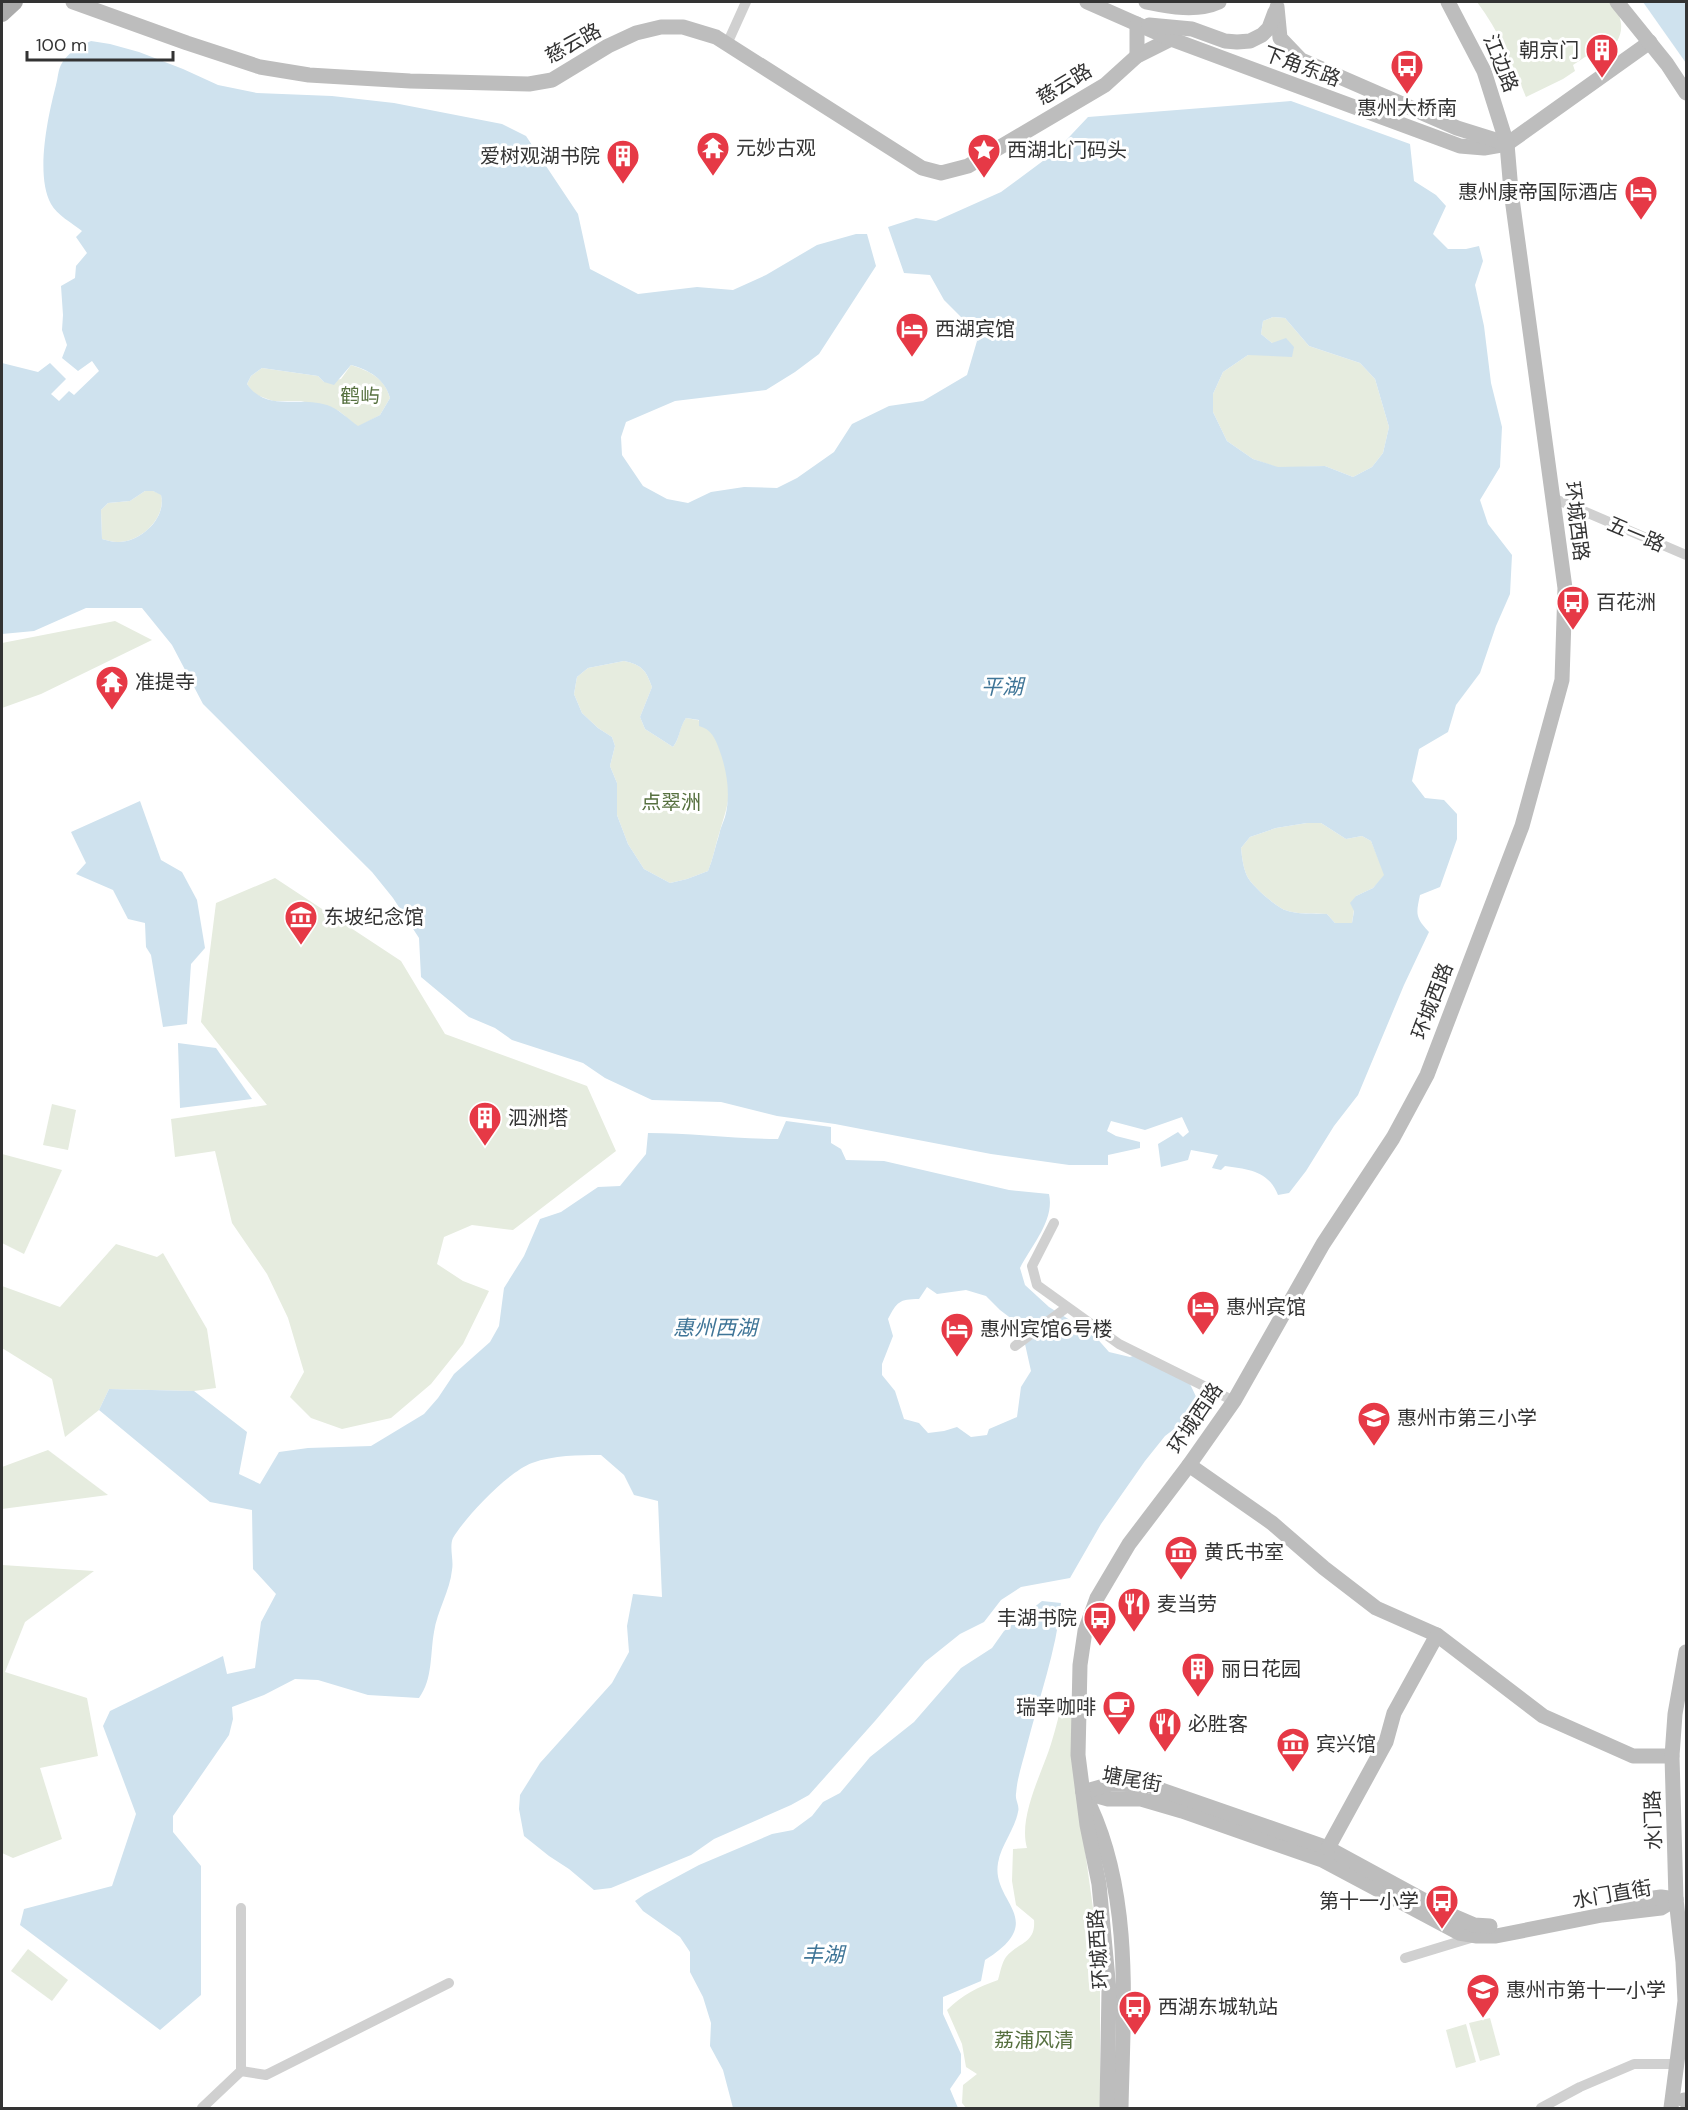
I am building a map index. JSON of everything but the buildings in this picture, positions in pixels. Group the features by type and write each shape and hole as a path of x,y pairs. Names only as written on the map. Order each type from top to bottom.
{"main road":[{"path":"2,14 15,2"}],"street":[{"name":"慈云路","path":"74,2 260,67 309,75 399,81 529,84 552,80 608,46 636,33 661,27 683,27 716,37 922,168 941,173 968,166 1105,85 1137,56 1171,39"},
{"path":"727,44 746,2"},
{"name":"下角东路","path":"1087,2 1171,39 1460,146 1484,148 1507,144 1650,42"},
{"path":"1146,2 1210,6 1220,2"},
{"name":"江边路","path":"1448,2 1484,71 1507,144"},
{"path":"1617,2 1650,42 1686,93"},
{"path":"1137,56 1137,24 1192,29 1225,41 1237,42 1262,35 1269,28 1278,4"},
{"path":"1278,4 1280,38 1287,48 1301,60 1457,128 1507,144"},
{"name":"环城西路","path":"1107,2109 1109,1990 1099,1884 1087,1825 1078,1755 1080,1665 1085,1631 1097,1598 1129,1544 1234,1401 1323,1244 1393,1138 1427,1075 1522,826 1562,680 1565,588 1511,191 1507,144"},
{"name":"五一路","path":"1553,498 1686,555"},
{"path":"1054,1223 1032,1266 1037,1285 1119,1344 1234,1401"},
{"path":"1014,1346 1066,1308"},
{"path":"1189,1465 1272,1523 1324,1568 1377,1608 1437,1635 1543,1716 1633,1756 1672,1756"},
{"path":"1328,1848 1386,1742 1394,1713 1437,1635"},
{"name":"水门路","path":"1680,2103 1678,2064 1685,2025 1685,2001 1676,1899 1672,1756 1675,1714 1686,1652"},
{"name":"塘尾街","path":"1083,1792 1111,1784 1147,1785 1328,1848 1453,1916 1474,1925 1491,1926"},
{"name":"环城西路","path":"1083,1792 1100,1827 1121,1927 1124,1974 1121,2109"},
{"name":"塘尾街","path":"1083,1792 1108,1799 1141,1799 1322,1860 1459,1933 1477,1936"},
{"name":"水门直街","path":"1491,1926 1661,1897 1676,1899"},
{"name":"水门直街","path":"1405,1958 1477,1936 1496,1936 1602,1915 1661,1908 1676,1899"},
{"path":"202,2109 241,2071 241,1908"},
{"path":"241,2071 266,2075 449,1983"},
{"path":"1541,2109 1580,2087 1634,2064 1678,2064"}],"green space":[{"path":"1477,2 1613,2 1620,19 1621,32 1606,58 1597,49 1573,65 1575,71 1526,97 1498,36"},
{"path":"1273,317 1285,318 1309,346 1360,363 1375,379 1389,427 1383,453 1372,467 1353,477 1325,466 1279,468 1253,459 1227,441 1213,412 1213,394 1223,372 1248,355 1272,343 1261,334 1263,321"},
{"name":"鹤屿","path":"351,365 380,380 390,398 380,415 358,427 339,411 301,401 273,401 254,394 247,384 251,376 262,368 318,376 324,382 341,379"},
{"path":"145,491 161,494 160,512 150,527 143,534 126,541 115,542 102,539 101,510 108,503 130,501"},
{"path":"115,621 152,640 41,694 2,708 2,643"},
{"name":"点翠洲","path":"624,661 642,669 648,676 652,687 640,717 645,729 673,747 686,718 698,720 712,733 721,751 729,789 726,812 708,871 687,879 670,883 644,869 628,844 617,815 617,783 610,766 615,746 612,737 582,713 574,694 577,677 588,668"},
{"path":"1321,823 1346,839 1362,836 1371,841 1385,875 1373,888 1356,896 1352,923 1335,923 1327,914 1285,910 1264,895 1247,876 1241,848 1250,837 1276,828"},
{"path":"275,878 401,961 445,1034 587,1086 616,1151 513,1230 472,1225 444,1237 437,1264 463,1281 489,1291 463,1344 431,1384 391,1418 342,1429 311,1418 290,1397 304,1372 288,1318 267,1274 232,1223 215,1151 175,1157 171,1119 267,1105 201,1022 216,903"},
{"path":"52,1104 76,1110 68,1150 43,1145"},
{"path":"2,1154 62,1170 24,1254 2,1243"},
{"path":"116,1244 157,1257 163,1253 207,1329 216,1388 194,1391 109,1389 99,1410 65,1437 52,1379 2,1348 2,1286 60,1307"},
{"path":"48,1450 108,1495 2,1509 2,1467"},
{"path":"2,1565 94,1571 25,1622 5,1672 87,1698 98,1756 40,1768 62,1839 13,1858 2,1853"},
{"name":"荔浦风清","path":"1064,1694 1073,1703 1079,1807 1100,1959 1100,2108 966,2108 962,2103 963,2085 977,2074 966,2067 962,2044 947,2010 971,1992 998,1980 1006,1957 1032,1934 1034,1920 1016,1905 1012,1881 1013,1849 1027,1848 1025,1836 1028,1809 1051,1744"},
{"path":"28,1949 68,1980 52,2001 11,1971"},
{"path":"1490,2018 1500,2055 1480,2061 1469,2023"},
{"path":"1466,2024 1476,2062 1456,2068 1446,2030"}],"water":[{"path":"1643,2 1686,2 1686,63"},
{"name":"平湖","path":"91,41 139,52 218,85 257,93 332,96 394,103 502,124 526,136 578,214 590,269 638,294 697,287 733,290 766,275 817,245 856,234 867,234 876,266 819,354 766,390 675,401 626,422 621,437 622,455 643,486 667,499 688,503 711,492 744,487 777,488 797,478 834,452 852,424 889,406 923,401 967,375 977,341 961,317 944,300 930,275 904,273 888,227 916,218 936,221 1001,192 1055,152 1088,117 1291,101 1410,144 1414,181 1436,195 1446,206 1433,234 1448,249 1479,246 1483,261 1475,285 1484,326 1491,383 1502,427 1500,467 1480,500 1488,524 1512,555 1510,594 1480,673 1456,705 1448,732 1419,749 1412,781 1425,798 1444,800 1457,814 1457,839 1440,887 1420,895 1418,915 1421,923 1429,932 1358,1095 1289,1193 1278,1195 1269,1181 1250,1170 1225,1166 1221,1170 1212,1168 1218,1155 1191,1150 1188,1160 1161,1167 1158,1144 1178,1132 1183,1137 1189,1132 1182,1117 1145,1130 1111,1121 1107,1131 1116,1136 1140,1142 1140,1148 1108,1155 1108,1165 1069,1165 991,1154 835,1124 777,1116 721,1102 652,1100 605,1078 583,1063 512,1040 495,1028 469,1017 421,977 419,938 393,898 372,872 203,704 172,645 142,608 86,608 34,631 2,634 2,363 38,372 50,363 66,379 51,394 59,401 69,391 74,395 99,371 92,361 78,371 62,358 67,345 62,330 61,286 75,278 76,266 87,253 76,237 82,231 51,204 46,192 43,162 44,145 60,68 72,52","holes":["1273,317 1285,318 1309,346 1360,363 1375,379 1389,427 1383,453 1372,467 1353,477 1325,466 1278,467 1253,459 1227,441 1213,412 1213,394 1223,372 1248,355 1292,357 1294,347 1286,338 1272,343 1261,334 1263,321","351,365 375,376 388,391 390,398 380,415 358,426 327,405 273,401 255,393 247,384 251,376 262,368 318,376 324,382 334,385","145,491 153,491 161,495 162,504 156,520 143,534 126,541 102,539 101,510 108,503 130,501","624,661 635,664 648,676 652,687 640,717 645,729 673,747 686,718 699,720 699,726 712,734 724,765 728,800 708,871 670,883 644,869 628,844 617,815 617,783 610,766 615,746 612,737 582,713 574,694 577,677 588,668","1321,823 1346,839 1362,836 1371,841 1384,875 1373,888 1356,896 1350,903 1354,911 1352,923 1335,923 1327,914 1290,912 1270,900 1253,885 1247,876 1241,848 1250,837 1276,828"]},
{"path":"140,801 161,860 182,872 197,900 205,948 191,964 187,1024 163,1027 151,955 146,947 145,923 128,919 113,890 76,874 86,863 71,832"},
{"path":"178,1043 216,1048 252,1099 180,1108"},
{"name":"惠州西湖","path":"786,1121 831,1127 831,1143 841,1149 846,1160 884,1161 1009,1190 1049,1194 1049,1213 1020,1268 1025,1285 1049,1307 1094,1335 1109,1352 1130,1357 1139,1354 1190,1384 1200,1405 1190,1417 1165,1436 1145,1461 1101,1524 1070,1578 1021,1587 1001,1600 984,1622 960,1634 925,1662 809,1795 714,1839 691,1855 611,1888 594,1890 524,1836 519,1809 520,1795 540,1763 612,1683 629,1652 627,1626 633,1594 662,1597 658,1501 634,1495 624,1475 601,1455 575,1455 540,1460 511,1475 467,1518 453,1538 451,1578 436,1624 427,1683 419,1698 368,1695 318,1680 295,1679 264,1695 232,1707 233,1719 229,1735 173,1816 173,1832 201,1866 201,1995 160,2030 20,1925 24,1909 112,1886 136,1814 103,1726 110,1711 223,1656 227,1674 255,1668 261,1622 276,1594 253,1569 252,1510 210,1502 99,1410 109,1389 194,1391 247,1432 239,1474 260,1484 279,1452 308,1448 371,1446 424,1414 454,1374 490,1342 499,1326 504,1288 524,1256 540,1219 561,1212 598,1187 620,1186 646,1154 648,1133 778,1139","holes":["927,1287 937,1294 966,1290 986,1296 1021,1326 1031,1371 1021,1387 1017,1417 989,1429 987,1435 971,1437 957,1427 928,1433 919,1423 904,1419 895,1391 882,1375 882,1364 893,1336 888,1319 894,1309 903,1301 919,1299"]},
{"name":"丰湖","path":"1042,1601 1061,1603 1059,1621 1019,1776 1016,1796 1018,1812 998,1863 998,1877 1016,1922 1013,1933 1004,1946 985,1960 981,1981 943,1997 943,2014 961,2054 961,2073 950,2089 958,2108 733,2108 723,2070 710,2046 711,2023 703,1997 690,1972 690,1952 680,1937 643,1911 635,1901 699,1865 772,1834 793,1830 812,1816 823,1802 840,1793 870,1757 914,1722 961,1668 992,1648 1004,1631"}],"place":[{"name":"朝京门","path":"1602,79"},
{"name":"惠州大桥南","path":"1407,95"},
{"name":"元妙古观","path":"713,177"},
{"name":"西湖北门码头","path":"984,179"},
{"name":"爱树观湖书院","path":"623,185"},
{"name":"惠州康帝国际酒店","path":"1641,221"},
{"name":"西湖宾馆","path":"912,358"},
{"name":"百花洲","path":"1573,631"},
{"name":"准提寺","path":"112,711"},
{"name":"东坡纪念馆","path":"301,946"},
{"name":"泗洲塔","path":"485,1147"},
{"name":"惠州宾馆","path":"1203,1336"},
{"name":"惠州宾馆6号楼","path":"957,1358"},
{"name":"惠州市第三小学","path":"1374,1447"},
{"name":"黄氏书室","path":"1181,1581"},
{"name":"麦当劳","path":"1134,1633"},
{"name":"丰湖书院","path":"1100,1647"},
{"name":"丽日花园","path":"1198,1698"},
{"name":"瑞幸咖啡","path":"1119,1736"},
{"name":"必胜客","path":"1165,1753"},
{"name":"宾兴馆","path":"1293,1773"},
{"name":"第十一小学","path":"1442,1930"},
{"name":"惠州市第十一小学","path":"1483,2019"},
{"name":"西湖东城轨站","path":"1135,2036"}]}
